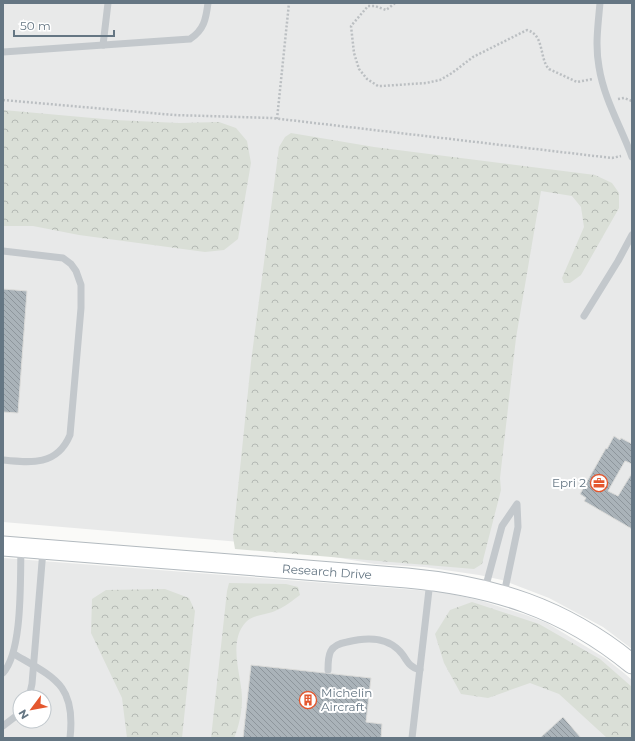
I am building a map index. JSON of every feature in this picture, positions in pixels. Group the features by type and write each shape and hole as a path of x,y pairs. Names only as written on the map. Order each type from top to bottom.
{"street":[{"name":"Research Drive","path":"12,547 430,580 485,589 540,607 576,624 605,643 632,664"}],"lane":[{"path":"103,45 108,3"},
{"path":"3,52 190,39 196,35 204,24 208,3"},
{"path":"600,3 596,40 599,69 606,96 632,157"},
{"path":"584,316 618,261 632,235"},
{"path":"3,251 63,258 71,264 76,271 81,285 71,427 67,442 53,456 43,461 28,462 3,460"},
{"path":"485,589 502,526 517,504 518,526 504,594"},
{"path":"3,673 10,664 14,654 17,636 12,547"},
{"path":"30,689 43,550"},
{"path":"412,738 430,580"},
{"path":"328,670 329,653 331,648 340,643 366,638 386,642 395,648 410,666 420,670"},
{"path":"14,654 54,679 66,693 72,713 70,738"},
{"path":"3,726 12,720"}],"path":[{"path":"277,119 289,3"},
{"path":"395,3 386,10 375,6 368,6 351,26 354,53 359,69 367,79 378,86 426,83 440,80 452,74 473,57 524,30 529,30 536,37 542,50 546,66 549,69 577,82 594,79"},
{"path":"617,99 624,98 632,101"},
{"path":"3,100 174,115 277,119 612,158 624,155"}],"shaded area":[{"path":"3,3 632,3 632,649 603,627 549,598 502,580 479,575 424,567 375,564 252,543 3,522"},
{"path":"3,558 443,592 482,601 547,623 605,658 632,680 632,738 3,738"}],"green space":[{"path":"3,110 115,120 179,123 219,122 236,128 247,141 251,163 238,239 224,250 205,252 79,235 33,226 3,226"},
{"path":"291,133 374,147 595,175 612,183 619,193 619,208 581,275 570,283 564,283 562,278 584,227 581,207 572,196 541,191 516,338 500,478 501,490 482,564 474,569 235,549 233,537 251,362 279,147 285,137"},
{"path":"229,583 286,584 298,587 300,595 280,609 249,619 240,630 236,649 242,699 239,724 234,738 211,738 227,591"},
{"path":"165,589 189,598 195,611 182,738 127,738 122,698 91,633 92,599 106,590"},
{"path":"472,602 539,624 600,659 632,687 632,738 607,738 559,694 530,683 488,698 461,694 444,663 435,634 450,610"}],"building":[{"path":"3,289 27,291 18,413 3,412"},
{"name":"Epri 2","path":"614,436 620,440 621,438 632,444 632,464 625,461 608,491 618,496 632,473 632,529 584,501 586,498 580,494"},
{"name":"Michelin Aircraft","path":"251,665 371,678 366,722 382,724 381,738 243,738"},
{"path":"563,717 581,738 540,738"}],"place":[{"name":"Epri 2","path":"599,483"},
{"name":"Michelin Aircraft","path":"308,700"}]}
